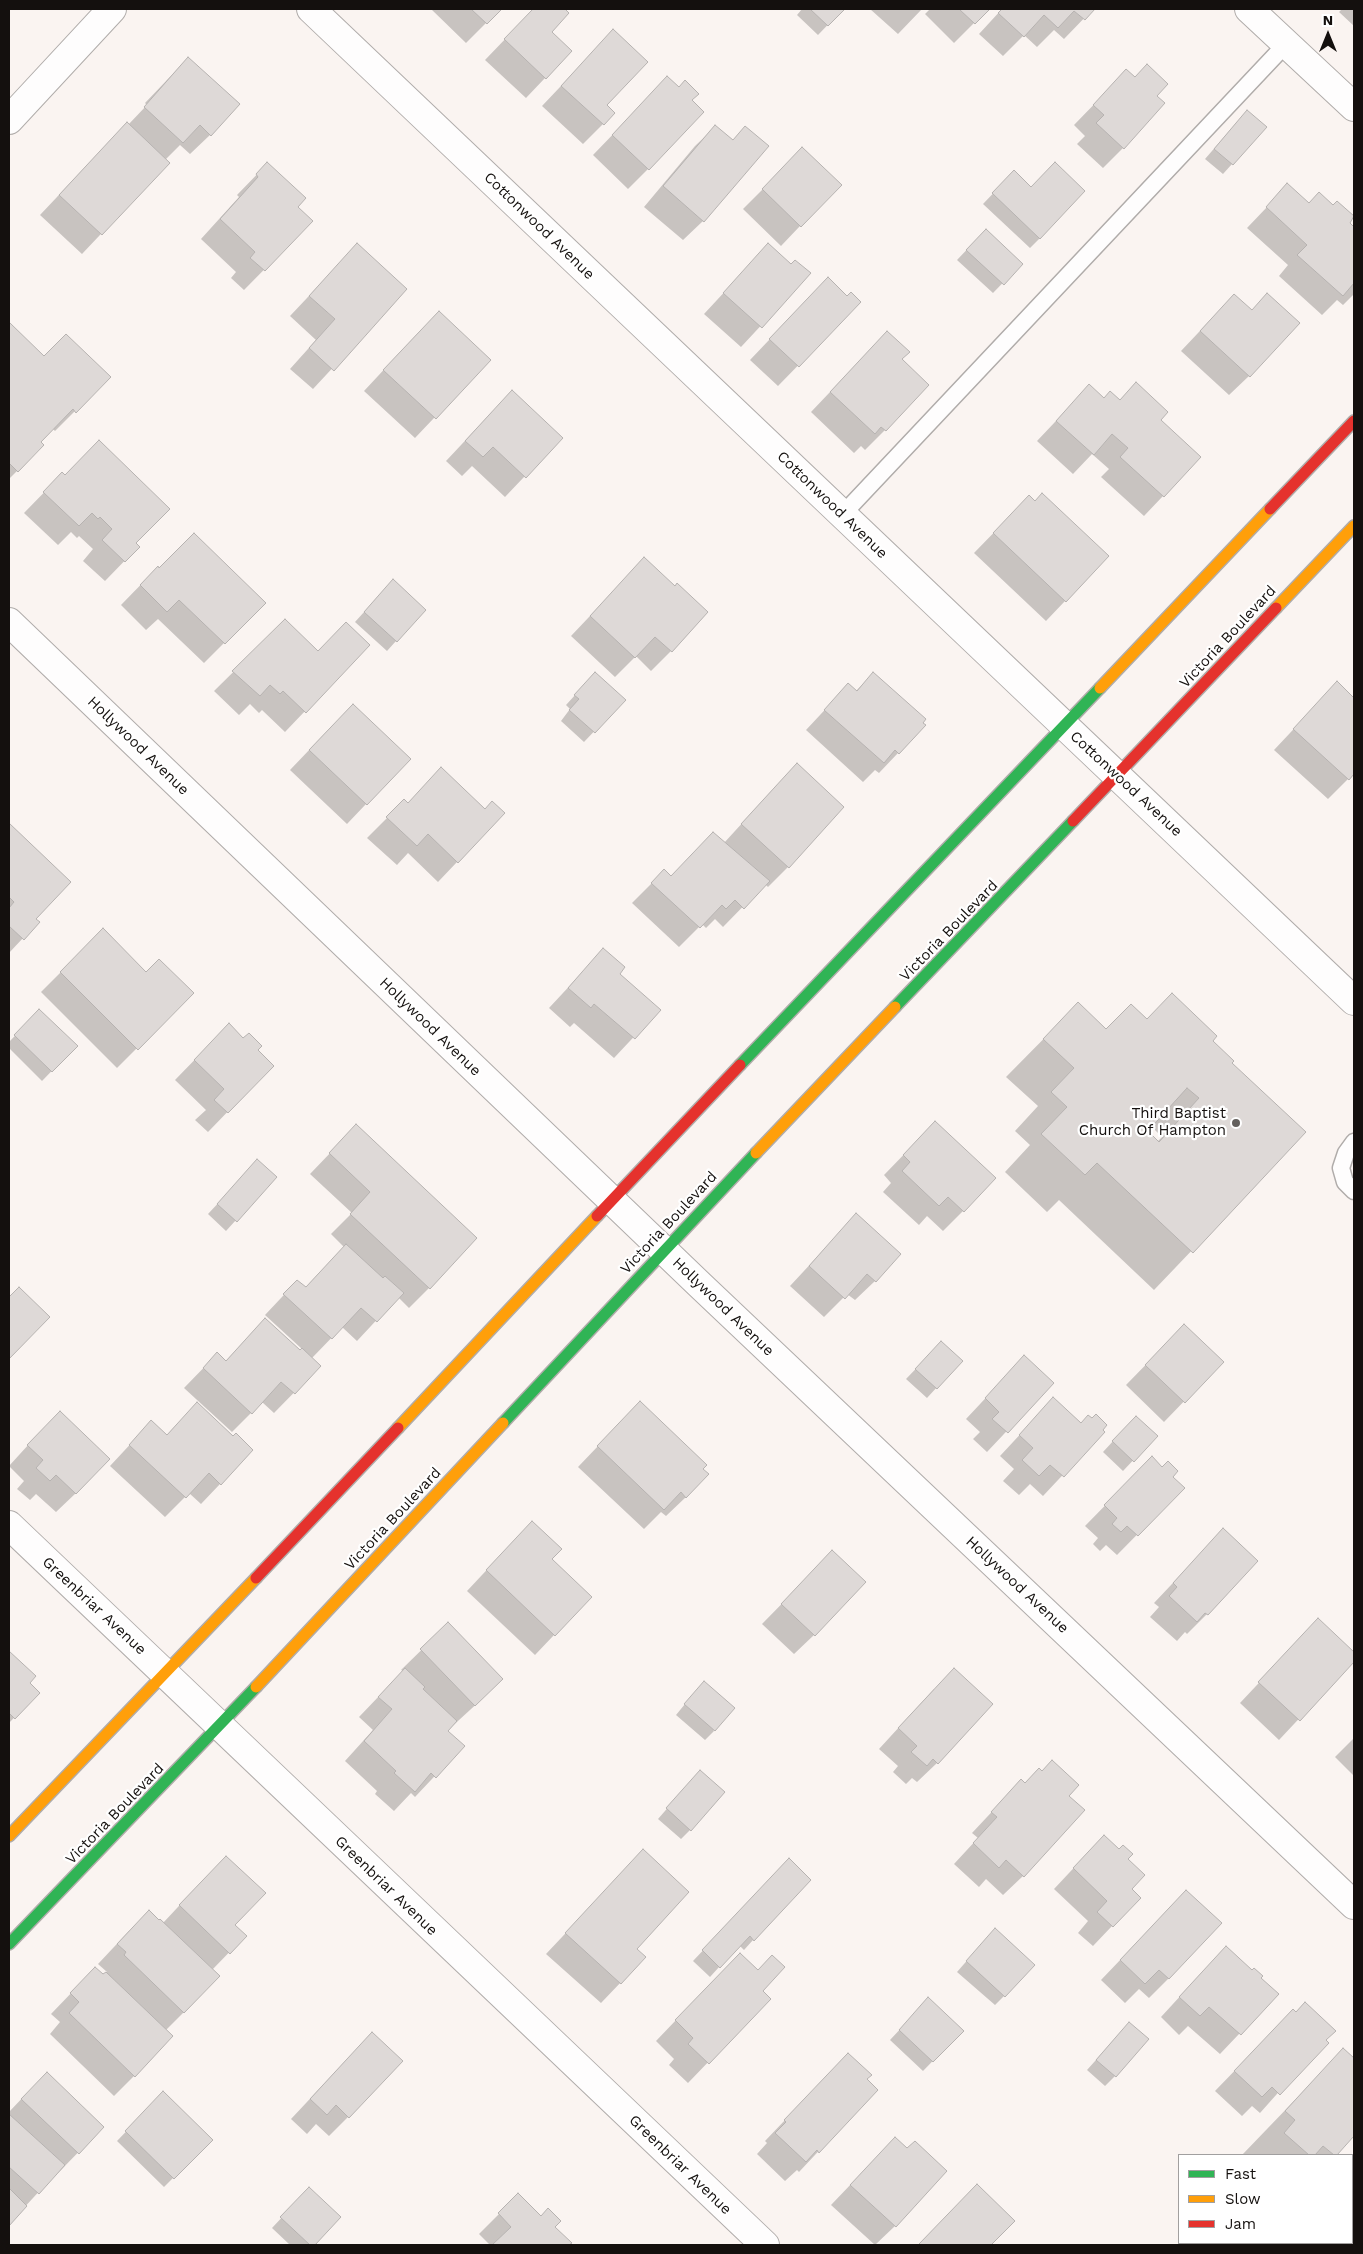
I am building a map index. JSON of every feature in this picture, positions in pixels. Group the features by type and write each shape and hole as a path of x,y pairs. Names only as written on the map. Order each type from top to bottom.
{"main road":[{"path":"9,1836 166,1674 611,1201 1354,421"},
{"name":"Victoria Boulevard","path":"9,1944 219,1728 663,1251 1118,776 1354,526"}],"street":[{"path":"9,120 112,9"},
{"name":"Cottonwood Avenue","path":"311,9 1354,1001"},
{"path":"1249,9 1354,107"},
{"name":"Hollywood Avenue","path":"9,622 663,1251 1354,1905"},
{"name":"Greenbriar Avenue","path":"9,1525 166,1674 219,1728 764,2245"}],"lane":[{"path":"842,515 1286,44"},
{"path":"1354,1142 1346,1153 1341,1168 1345,1182 1354,1191"}],"building":[{"path":"471,9 502,9 487,24"},
{"path":"533,9 565,9 569,13 552,32 572,51 546,79 504,39"},
{"path":"810,9 845,9 828,26"},
{"path":"959,9 990,9 975,24"},
{"path":"1002,9 1095,9 1085,20 1074,11 1058,28 1044,15 1024,37 998,13"},
{"path":"613,29 648,62 607,105 615,113 604,125 561,86"},
{"path":"188,57 240,104 211,136 200,125 183,143 144,107"},
{"path":"1147,64 1168,84 1157,96 1165,103 1124,149 1096,123 1104,115 1093,105 1126,69 1135,77"},
{"path":"667,76 679,87 685,80 699,94 692,100 704,112 649,170 612,135"},
{"path":"1247,110 1267,127 1233,165 1214,149"},
{"path":"127,122 170,163 102,235 59,195"},
{"path":"715,125 733,140 745,126 769,146 704,222 663,186"},
{"path":"802,147 842,185 801,227 762,189"},
{"path":"267,162 306,198 298,207 313,221 265,271 250,258 255,252 220,219 258,177 256,174"},
{"path":"1055,162 1085,191 1040,239 992,193 1014,170 1031,187"},
{"path":"1287,183 1309,203 1319,192 1333,205 1337,201 1354,216 1350,223 1354,227 1354,283 1343,296 1297,255 1307,245 1266,207"},
{"path":"986,229 1023,264 1004,285 966,250"},
{"path":"357,243 407,289 334,371 309,348 335,319 309,296"},
{"path":"768,243 791,264 795,260 811,273 762,328 723,293"},
{"path":"828,277 847,296 851,292 861,302 799,367 769,339"},
{"path":"1267,293 1300,323 1250,377 1200,331 1234,294 1252,310"},
{"path":"439,311 491,360 436,419 383,370"},
{"path":"9,322 44,356 66,334 111,377 76,413 73,409 41,442 44,445 18,472 9,463"},
{"path":"887,331 910,352 902,359 929,385 886,431 881,427 875,434 830,392"},
{"path":"1136,382 1168,412 1161,420 1201,457 1164,497 1120,457 1128,448 1112,434 1094,455 1056,421 1089,384 1104,398 1110,391 1120,400"},
{"path":"512,390 563,438 526,478 493,447 483,457 465,441"},
{"path":"99,440 170,509 136,543 140,547 125,562 102,540 112,529 100,517 98,519 92,513 79,526 43,492 62,472 65,475"},
{"path":"1042,493 1109,556 1066,602 993,533 1029,495 1035,501"},
{"path":"194,533 266,603 225,644 179,600 167,612 140,585"},
{"path":"644,557 675,586 677,583 708,612 672,652 655,637 635,658 590,616"},
{"path":"393,579 426,610 397,642 364,612"},
{"path":"285,619 318,651 346,622 370,645 306,713 283,691 280,694 270,685 260,696 232,671"},
{"path":"595,672 626,700 595,733 569,710 579,699 574,695"},
{"path":"873,672 926,719 923,723 926,725 899,754 895,750 884,763 824,710 848,683 857,691"},
{"path":"1337,681 1354,698 1354,774 1349,780 1293,729"},
{"path":"353,704 411,759 367,805 309,750"},
{"path":"797,763 844,807 789,868 741,824"},
{"path":"441,767 485,809 492,801 505,813 458,863 428,834 417,846 386,817 404,799 408,803"},
{"path":"9,823 71,882 36,919 40,922 24,940 9,926 9,908 14,902 9,897"},
{"path":"713,832 770,881 744,909 735,900 726,909 722,905 700,928 651,883 664,869 671,876"},
{"path":"103,928 146,972 159,959 194,993 138,1050 60,972"},
{"path":"603,948 625,967 620,974 661,1010 635,1039 594,1004 591,1008 568,988"},
{"name":"Third Baptist Church Of Hampton","path":"1172,993 1217,1036 1213,1041 1234,1061 1232,1063 1306,1132 1193,1253 1097,1163 1085,1175 1041,1134 1067,1107 1051,1092 1074,1068 1043,1039 1078,1002 1106,1029 1131,1004 1147,1019","holes":["1187,1088 1199,1098 1159,1142 1148,1131"]},
{"path":"39,1009 78,1046 52,1072 14,1035"},
{"path":"229,1023 243,1038 249,1033 262,1046 258,1050 274,1066 228,1113 214,1100 224,1089 194,1060"},
{"path":"935,1121 996,1178 964,1212 948,1197 939,1206 902,1171 910,1162 903,1155"},
{"path":"356,1124 477,1238 430,1289 350,1214 370,1192 329,1153"},
{"path":"257,1159 277,1177 237,1222 217,1204"},
{"path":"856,1213 901,1254 876,1282 867,1274 845,1299 809,1266"},
{"path":"346,1244 383,1278 385,1276 404,1293 377,1322 361,1308 332,1339 283,1294 297,1280 306,1287"},
{"path":"19,1287 50,1317 9,1359 9,1297"},
{"path":"265,1318 300,1350 302,1348 321,1366 295,1394 281,1382 252,1414 203,1368 217,1352 226,1361"},
{"path":"1184,1324 1224,1362 1185,1403 1145,1365"},
{"path":"941,1341 963,1361 937,1389 915,1369"},
{"path":"1024,1355 1054,1383 1008,1433 992,1419 999,1412 985,1398"},
{"path":"1053,1397 1081,1423 1088,1415 1092,1418 1096,1414 1107,1425 1103,1430 1105,1432 1064,1477 1050,1465 1039,1476 1022,1460 1033,1448 1019,1435"},
{"path":"640,1401 707,1465 703,1469 709,1474 686,1498 681,1492 664,1510 597,1446"},
{"path":"197,1402 233,1436 236,1433 253,1450 221,1485 209,1473 186,1498 129,1445 151,1420 167,1435"},
{"path":"60,1411 110,1459 76,1494 56,1475 50,1481 36,1468 43,1460 27,1445"},
{"path":"1136,1416 1158,1436 1134,1462 1112,1441"},
{"path":"1152,1456 1162,1467 1168,1461 1178,1471 1173,1477 1185,1488 1138,1536 1127,1526 1121,1532 1112,1524 1117,1518 1104,1505"},
{"path":"532,1521 562,1549 552,1559 592,1597 555,1636 486,1570"},
{"path":"1223,1528 1258,1561 1208,1615 1205,1613 1197,1622 1169,1596 1177,1587 1173,1583"},
{"path":"832,1550 866,1582 815,1636 781,1604"},
{"path":"1318,1618 1354,1652 1354,1662 1300,1721 1258,1682"},
{"path":"448,1622 503,1679 475,1706 420,1649"},
{"path":"9,1651 36,1676 30,1683 40,1693 15,1719 9,1713"},
{"path":"405,1668 425,1687 423,1689 457,1721 448,1731 465,1746 436,1778 431,1773 415,1792 364,1741 392,1709 378,1697"},
{"path":"954,1668 993,1704 938,1764 933,1759 927,1766 911,1752 917,1746 898,1728"},
{"path":"704,1681 735,1708 715,1731 684,1704"},
{"path":"1052,1760 1079,1785 1069,1796 1085,1810 1024,1877 1006,1860 999,1868 973,1843 997,1817 991,1812 1021,1779 1025,1783 1039,1768 1042,1771"},
{"path":"700,1770 725,1792 691,1831 666,1808"},
{"path":"1104,1835 1119,1849 1123,1845 1133,1854 1128,1859 1145,1875 1132,1889 1141,1898 1113,1927 1097,1912 1107,1901 1073,1868"},
{"path":"643,1849 689,1892 637,1949 646,1957 621,1984 565,1933"},
{"path":"226,1856 266,1893 235,1925 247,1936 230,1954 179,1905"},
{"path":"789,1858 811,1880 754,1941 750,1936 720,1968 702,1950"},
{"path":"1186,1890 1222,1923 1169,1979 1159,1970 1145,1984 1120,1960"},
{"path":"149,1910 220,1976 184,2013 124,1955 126,1952 117,1944"},
{"path":"995,1928 1035,1965 1005,1997 966,1961"},
{"path":"1226,1946 1252,1970 1254,1968 1263,1976 1261,1978 1279,1994 1241,2035 1209,2007 1200,2016 1179,1997"},
{"path":"740,1953 758,1970 772,1955 785,1967 763,1991 771,1999 709,2064 688,2044 693,2038 675,2020"},
{"path":"95,1967 103,1974 106,1972 173,2036 135,2077 69,2013 79,2002 70,1993"},
{"path":"928,1997 964,2031 933,2062 899,2030"},
{"path":"1305,2002 1336,2031 1326,2040 1329,2043 1280,2095 1272,2087 1262,2097 1234,2071 1293,2009 1296,2012"},
{"path":"1129,2022 1149,2039 1116,2077 1096,2060"},
{"path":"372,2032 403,2061 349,2118 336,2105 327,2115 310,2099"},
{"path":"1343,2048 1354,2058 1354,2136 1338,2154 1333,2154 1323,2146 1316,2154 1308,2154 1284,2133 1295,2120 1285,2111"},
{"path":"848,2053 872,2075 867,2079 878,2090 819,2153 817,2150 806,2162 775,2133 786,2122 784,2120"},
{"path":"47,2072 104,2127 79,2154 21,2099"},
{"path":"163,2091 213,2140 174,2179 125,2131"},
{"path":"9,2114 65,2165 39,2194 9,2167"},
{"path":"895,2137 907,2148 915,2141 947,2171 896,2227 850,2185"},
{"path":"977,2184 1015,2221 991,2245 920,2245 919,2244"},
{"path":"309,2187 341,2217 315,2245 310,2245 280,2217"},
{"path":"9,2188 27,2206 9,2226"},
{"path":"518,2193 541,2216 548,2208 561,2221 555,2227 572,2243 569,2245 492,2245 511,2227 498,2213"}],"traffic: fast":[{"path":"740,1065 1100,688"},
{"path":"895,1007 1073,821"},
{"path":"503,1423 756,1153"},
{"path":"9,1944 256,1687"}],"traffic: slow":[{"path":"1100,688 1270,509"},
{"path":"1276,608 1354,526"},
{"path":"756,1153 895,1007"},
{"path":"398,1428 597,1216"},
{"path":"256,1687 503,1423"},
{"path":"9,1836 256,1578"}],"traffic: jam":[{"path":"1270,509 1354,421"},
{"path":"1073,821 1276,608"},
{"path":"597,1216 740,1065"},
{"path":"256,1578 398,1428"}],"place":[{"name":"Third Baptist Church Of Hampton","path":"1236,1123"}]}
